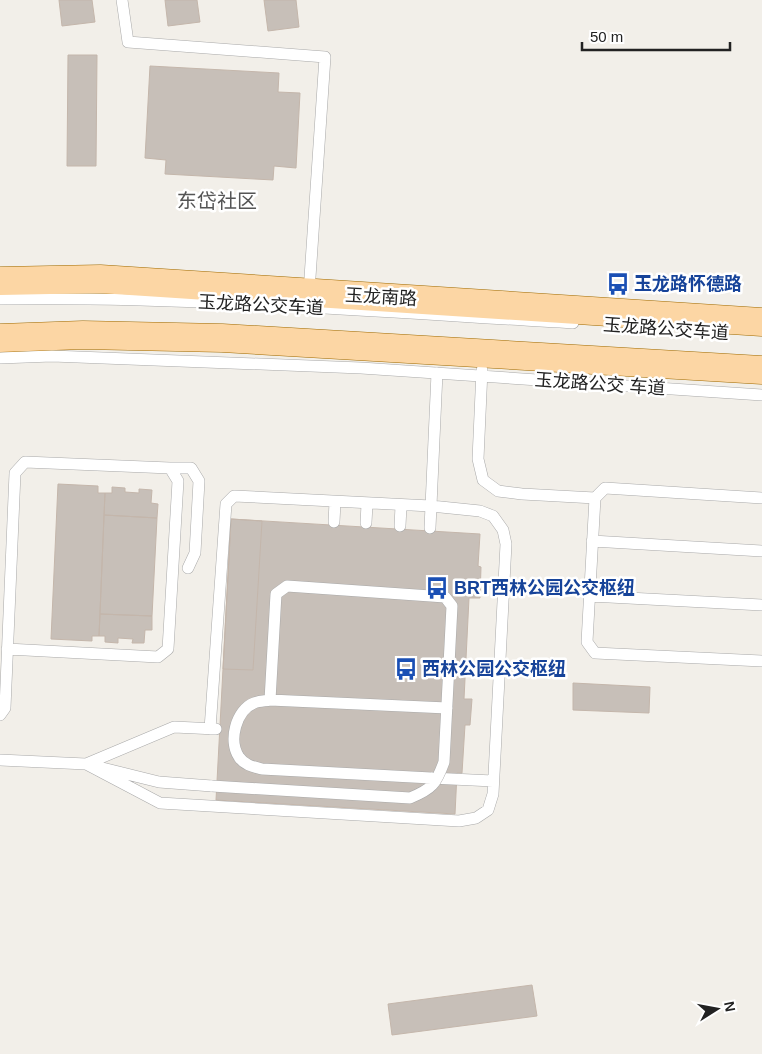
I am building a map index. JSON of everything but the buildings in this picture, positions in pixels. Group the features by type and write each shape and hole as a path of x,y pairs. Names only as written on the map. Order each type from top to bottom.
{"main road":[{"name":"玉龙南路","path":"0,280 100,279 762,322"},
{"path":"0,338 83,335 222,338 483,365 762,370"}],"lane":[{"path":"122,0 128,42 325,56 309,292"},
{"name":"玉龙路公交车道","path":"0,299 80,298 219,301 585,324"},
{"path":"0,358 52,356 361,368 438,373 483,365 478,459 483,480 498,491 594,498"},
{"name":"玉龙路公交 车道","path":"438,373 483,365 762,395"},
{"path":"430,528 438,373"},
{"path":"0,715 5,708 14,472 25,462 191,468 199,481 195,552 188,568"},
{"path":"7,648 158,657 168,649 178,481 170,468"},
{"path":"762,498 605,488 594,498 588,642 594,653 762,661"},
{"path":"234,496 401,506 431,506 480,511 493,516 503,530 506,544 493,794 488,810 476,818 459,821 160,803 86,764 174,728 213,729 226,504 234,496"},
{"path":"334,502 334,522"},
{"path":"366,524 367,504"},
{"path":"400,526 401,506"},
{"path":"592,541 762,552"},
{"path":"0,760 86,764 159,782 410,798 426,791 438,778 444,762 452,606 445,596 287,586 276,594 270,700"},
{"path":"590,596 762,605"},
{"path":"446,708 270,700 254,703 241,713 236,726 234,744 239,757 248,765 262,770 493,781"}],"place":[{"name":"玉龙路怀德路","path":"618,284"},
{"name":"BRT西林公园公交枢纽","path":"437,588"},
{"name":"西林公园公交枢纽","path":"406,669"}],"district":[{"name":"东岱社区","path":"217,201"}]}
